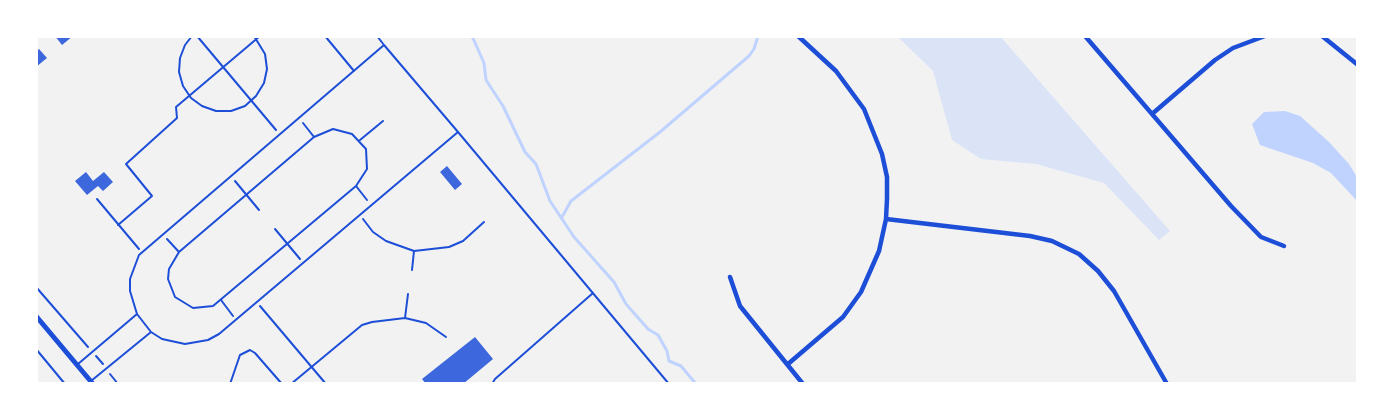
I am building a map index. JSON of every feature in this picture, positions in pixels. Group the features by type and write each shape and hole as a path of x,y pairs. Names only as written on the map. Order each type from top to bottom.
{"street":[{"path":"788,364 843,317 861,292 879,251 886,219 887,177 882,154 870,122 851,88 836,71 798,36"},
{"path":"1085,36 1230,206 1261,237 1284,246"},
{"path":"1152,114 1215,60 1233,48 1265,36"},
{"path":"1322,36 1358,65"},
{"path":"886,219 1030,236 1052,242 1079,254 1098,271 1114,291 1167,384"},
{"path":"730,278 740,306 803,384"},
{"path":"36,316 92,383"}],"lane":[{"path":"325,36 354,71"},
{"path":"377,36 669,384"},
{"path":"384,45 142,252 133,266 130,291 137,314 151,332 172,342 185,344 197,344 219,334 458,132"},
{"path":"492,384 495,379 593,293"},
{"path":"77,364 137,314"},
{"path":"92,383 151,332"}],"path":[{"path":"192,36 185,45 179,65 183,86 190,96 202,106 216,111 231,111 245,106 264,84 267,69 265,54 254,36"},
{"path":"197,36 280,134"},
{"path":"118,224 152,196 126,164 177,118 176,107 260,36"},
{"path":"298,118 314,137"},
{"path":"360,140 383,121"},
{"path":"333,129 343,130 360,140 366,149 368,164 363,179 221,300 208,307 193,308 176,297 170,289 168,274 173,259 179,252 314,137 333,129"},
{"path":"230,176 259,210"},
{"path":"356,186 371,205"},
{"path":"97,199 142,252"},
{"path":"360,215 374,232 386,241 414,251 449,247 463,241 484,222"},
{"path":"275,229 304,262"},
{"path":"162,234 179,252"},
{"path":"412,270 414,251"},
{"path":"36,288 118,384"},
{"path":"405,318 408,294"},
{"path":"221,300 236,320"},
{"path":"257,302 326,384"},
{"path":"291,384 362,325 387,318 405,318 426,323 446,337"},
{"path":"36,349 65,384"},
{"path":"230,384 240,355 250,350 255,353 282,384"}],"shaded area":[{"path":"897,36 1000,36 1170,231 1159,240 1104,183 1036,164 981,159 952,140 933,71"}],"water":[{"path":"1285,111 1300,116 1329,142 1349,164 1358,179 1358,202 1331,173 1313,163 1260,145 1252,124 1264,112"}],"building":[{"path":"55,36 73,36 62,45"},
{"path":"39,49 47,58 36,67 36,51"},
{"path":"447,166 462,184 455,190 440,172"},
{"path":"86,172 93,181 104,172 113,182 103,191 98,186 87,195 75,181"},
{"path":"475,337 493,359 463,384 426,384 422,379"}],"waterway":[{"path":"472,36 484,63 486,80 503,106 525,152 536,164 550,201 574,237 614,282 626,304 648,329 658,335 667,351 669,361 681,366 696,384"},
{"path":"562,217 571,201 660,132 749,56 754,49 758,36"}]}
